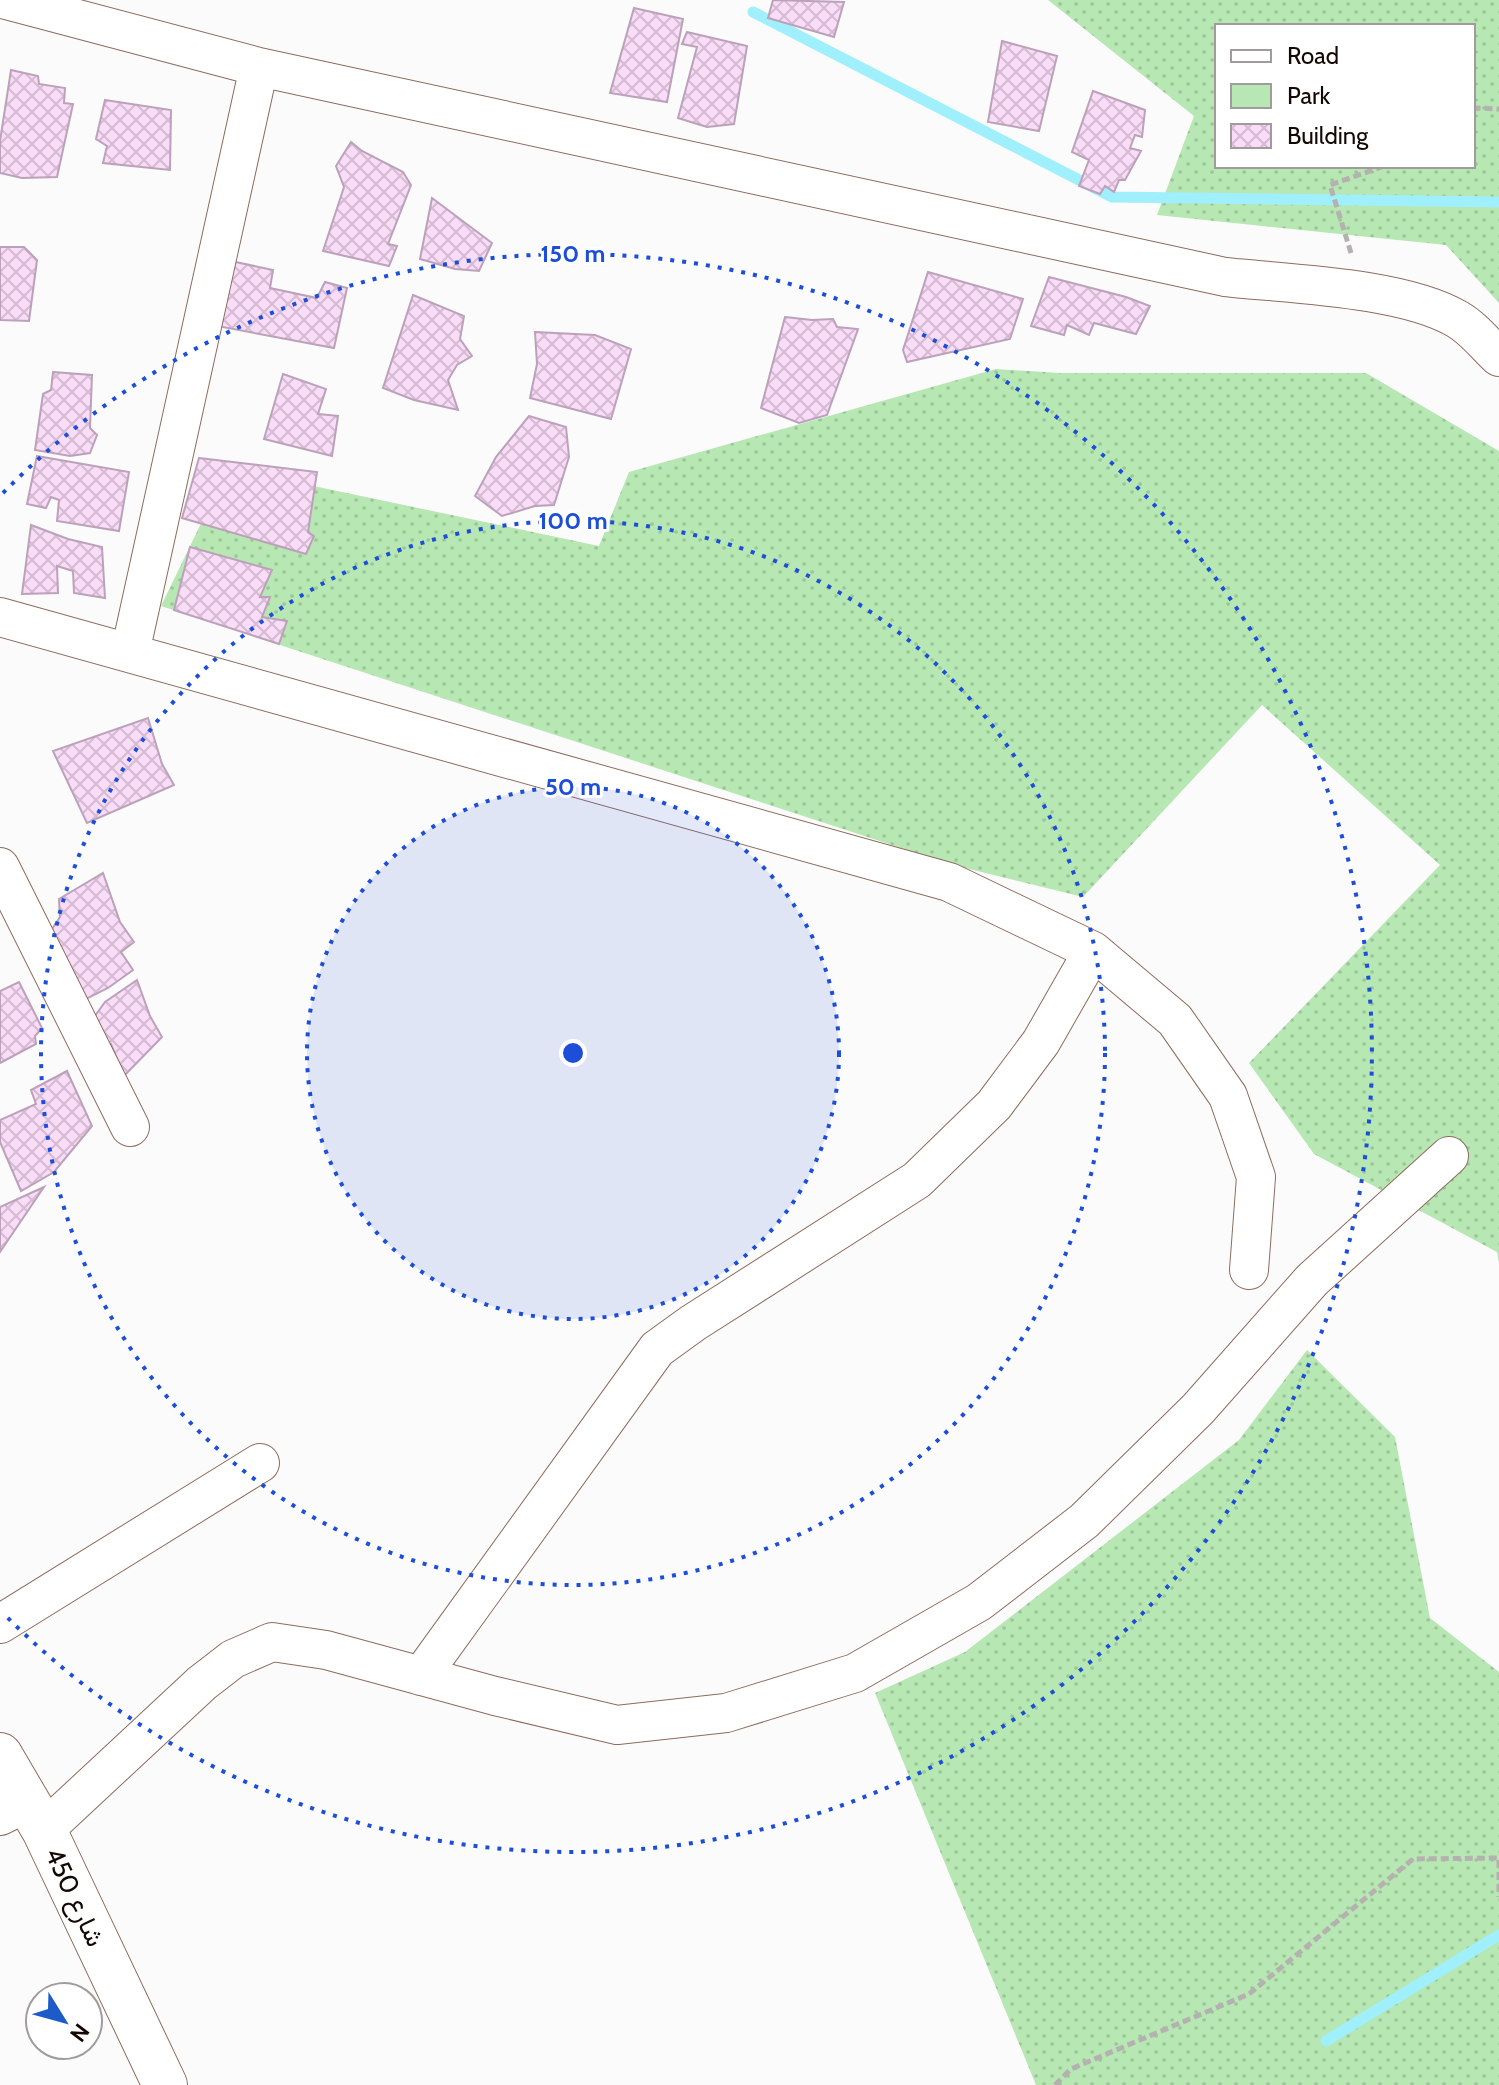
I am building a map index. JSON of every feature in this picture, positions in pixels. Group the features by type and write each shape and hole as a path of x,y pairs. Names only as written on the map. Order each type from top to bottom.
{"street":[{"path":"6,0 90,10 259,67 1225,277 1414,301 1459,319 1499,357"},
{"path":"130,653 259,67"},
{"path":"0,617 949,882 1093,951 1175,1020 1228,1096 1256,1177 1249,1270"},
{"path":"7,854 130,1127"},
{"path":"421,1676 657,1349 917,1180 994,1105 1041,1042 1093,951"},
{"path":"24,1816 233,1659 272,1642 326,1650 617,1725 726,1713 855,1673 979,1602 1084,1521 1198,1409 1312,1280 1449,1156"},
{"path":"0,1624 260,1463"},
{"name":"شارع 450","path":"0,1755 24,1816 165,2085"}],"path":[{"path":"1475,109 1499,109"},
{"path":"1362,292 1330,185 1378,168"},
{"path":"1055,2085 1071,2069 1249,1994 1413,1859 1499,1859 1499,1897"}],"green space":[{"path":"1048,0 1499,0 1499,303 1446,245 1157,215 1194,116"},
{"path":"996,369 1060,373 1366,373 1499,451 1499,1263 1497,1252 1314,1154 1249,1063 1440,865 1262,705 1083,897 953,865 161,606 228,468 599,546 629,472"},
{"path":"1307,1350 1395,1437 1430,1618 1499,1672 1499,2085 1036,2085 875,1693 965,1652 1239,1440"}],"building":[{"path":"773,0 844,2 834,37 768,18"},
{"path":"634,8 683,19 667,102 610,93"},
{"path":"687,32 747,46 734,124 707,127 678,118 697,47 682,44"},
{"path":"1002,41 1057,56 1039,131 988,122"},
{"path":"11,70 38,76 39,84 65,88 64,103 73,104 57,177 22,178 0,173 0,141"},
{"path":"1093,91 1145,110 1142,137 1135,135 1130,148 1141,151 1125,180 1119,180 1114,192 1105,186 1100,194 1079,186 1089,160 1072,152"},
{"path":"105,100 171,110 170,170 103,163 107,146 96,139"},
{"path":"351,142 403,172 411,185 388,244 397,246 389,266 323,251 344,187 336,166"},
{"path":"432,198 492,243 479,271 455,269 420,259"},
{"path":"0,247 24,247 37,260 29,321 0,320"},
{"path":"231,261 273,270 270,288 317,298 325,282 347,288 334,348 212,325"},
{"path":"928,272 1023,299 1010,339 907,362 903,350"},
{"path":"1049,277 1150,306 1136,334 1094,323 1089,335 1067,325 1064,335 1031,326"},
{"path":"413,295 464,316 460,339 472,356 457,365 448,380 458,410 414,400 383,388"},
{"path":"785,317 833,319 837,327 858,329 827,415 799,423 761,408"},
{"path":"535,332 595,335 631,349 611,419 530,398 537,364"},
{"path":"53,372 92,375 90,428 97,435 90,453 70,456 35,450 43,394 51,390"},
{"path":"283,374 326,389 318,414 338,416 332,456 264,439"},
{"path":"529,416 566,427 569,457 554,505 535,506 502,516 475,496 496,457"},
{"path":"37,456 129,472 119,531 57,521 59,500 51,497 46,508 27,504"},
{"path":"199,458 317,472 308,532 314,536 306,554 182,518"},
{"path":"31,525 68,539 102,547 105,598 74,593 73,571 57,566 58,593 22,594"},
{"path":"190,547 272,570 260,597 270,597 262,617 287,621 279,644 174,610"},
{"path":"148,718 162,764 174,785 87,823 53,751"},
{"path":"103,873 120,922 134,942 121,952 133,970 108,988 80,1002 46,938 60,917 59,899"},
{"path":"137,980 150,1016 162,1037 124,1076 111,1044 100,1045 92,1020 105,1002"},
{"path":"19,982 42,1028 35,1036 36,1044 0,1063 0,991"},
{"path":"67,1071 92,1126 54,1172 21,1191 0,1142 0,1120 36,1104 31,1090"},
{"path":"44,1187 0,1252 0,1207"}],"waterway":[{"path":"753,12 1112,197 1499,202"},
{"path":"1326,2041 1499,1935"}]}
